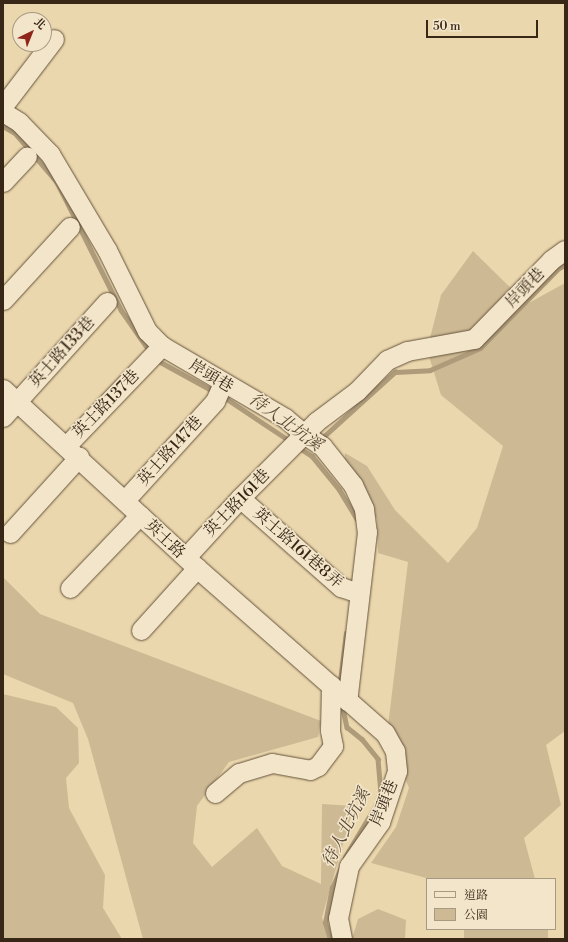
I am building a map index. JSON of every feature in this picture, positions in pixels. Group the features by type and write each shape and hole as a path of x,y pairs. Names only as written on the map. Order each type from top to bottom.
{"street":[{"path":"3,106 54,39"},
{"name":"岸頭巷","path":"3,112 19,122 50,154 107,250 147,331 162,346 285,418 304,434 316,421 358,391 388,360 407,351 474,338 551,260 565,250"},
{"path":"3,182 27,156"},
{"path":"3,300 70,227"},
{"name":"英士路133巷","path":"3,417 107,302"},
{"name":"英士路137巷","path":"10,533 73,451 162,346"},
{"name":"英士路147巷","path":"124,500 215,401 223,383"},
{"name":"英士路","path":"3,389 73,451 191,563 331,685"},
{"path":"304,434 322,446 353,485 364,509 367,532 352,592 347,701"},
{"name":"英士路161巷","path":"141,630 240,498 304,434"},
{"name":"英士路161巷8弄","path":"240,498 352,592"},
{"path":"70,588 140,515"},
{"path":"215,793 239,773 272,763 310,770 318,766 333,746 330,730 331,685"},
{"name":"岸頭巷","path":"331,685 347,701 385,733 395,751 397,771 380,822 349,866 338,918 342,939"}],"green space":[{"path":"473,251 527,304 565,283 565,731 546,745 561,805 524,838 535,878 426,878 371,863 396,827 409,788 387,734 408,562 378,553 377,519 344,474 345,453 367,466 395,510 448,563 477,528 503,446 441,395 427,350 441,295"},
{"path":"3,577 40,614 321,721 318,737 229,762 197,806 193,843 212,867 257,828 282,866 321,884 322,804 354,806 322,917 328,939 143,939 88,739 73,703 3,674"},
{"path":"3,694 56,707 78,728 79,763 66,778 69,808 105,875 103,908 122,939 3,939"},
{"path":"378,909 406,920 405,939 352,939 358,919"},
{"path":"464,930 548,930 548,939 464,939"}],"waterway":[{"name":"待人北坑溪","path":"3,126 15,133 57,182 121,310 151,353"},
{"path":"321,439 395,372 430,370 480,348 559,268 565,265"},
{"name":"待人北坑溪","path":"155,359 215,392"},
{"name":"待人北坑溪","path":"221,395 290,441"},
{"name":"待人北坑溪","path":"298,447 312,456 339,489 357,519"},
{"name":"待人北坑溪","path":"340,681 346,633"},
{"name":"待人北坑溪","path":"342,704 347,727 362,739 378,759 381,793"},
{"name":"待人北坑溪","path":"345,857 377,803"},
{"name":"待人北坑溪","path":"330,939 325,923 332,888 340,870"}]}
